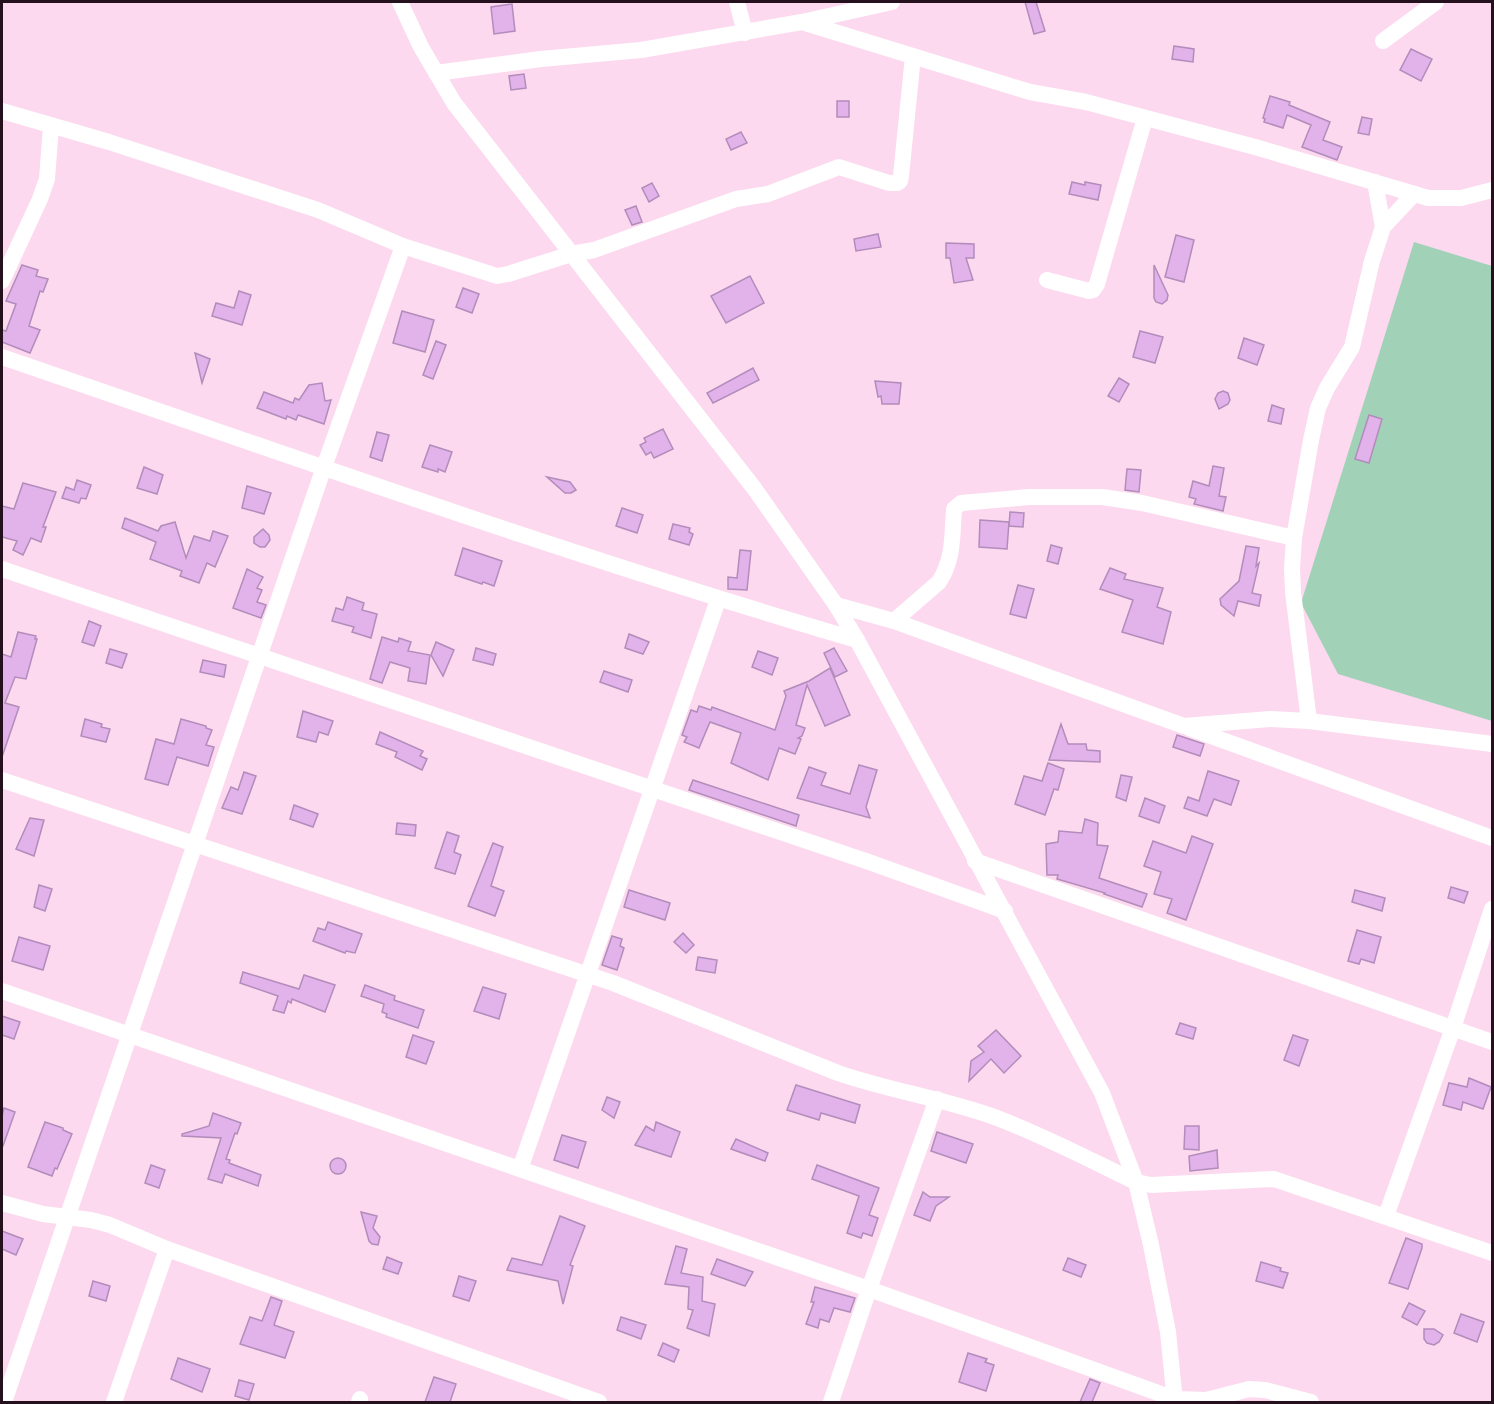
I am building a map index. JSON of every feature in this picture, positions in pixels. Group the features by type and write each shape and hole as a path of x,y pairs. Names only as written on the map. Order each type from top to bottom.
{"street":[{"path":"400,2 421,47 454,104 754,488 836,605 857,640 1102,1093 1136,1182 1168,1332 1175,1401"},
{"path":"737,2 745,33"},
{"path":"436,73 541,59 641,50 745,33 892,2"},
{"path":"1383,41 1436,2"},
{"path":"802,22 1030,92 1086,102 1428,198 1461,198 1492,190"},
{"path":"2,111 109,142 318,210 403,246 497,276 571,254 594,250 736,199 768,194 839,167 889,183 897,183 901,176 913,56"},
{"path":"1047,280 1089,291 1097,285 1145,118"},
{"path":"2,281 47,179 51,126"},
{"path":"1375,182 1383,226"},
{"path":"1309,721 1293,592 1294,538 1311,440 1318,408 1327,388 1352,347 1372,261 1383,226 1414,194"},
{"path":"4,1402 324,467 403,246"},
{"path":"2,357 489,526 718,600 857,640"},
{"path":"894,621 944,575 952,549 954,509 961,503 1029,497 1102,497 1142,502 1294,538"},
{"path":"2,569 868,862 1005,911"},
{"path":"520,1169 718,600"},
{"path":"836,605 894,621 1492,838"},
{"path":"1184,726 1270,719 1309,721 1492,744"},
{"path":"2,780 587,974 876,1086 938,1100 997,1118 1136,1182 1151,1185 1274,1179 1492,1253"},
{"path":"975,861 1492,1042"},
{"path":"1386,1216 1453,1028 1492,909"},
{"path":"2,991 869,1289 1175,1401 1206,1400 1249,1389 1265,1390 1311,1402"},
{"path":"831,1402 869,1289 938,1100"},
{"path":"2,1203 21,1209 91,1220 110,1226 167,1249 599,1402"},
{"path":"118,1402 167,1249"}],"green space":[{"path":"1414,242 1492,266 1492,721 1338,674 1301,603"}],"building":[{"path":"1025,2 1036,2 1045,31 1034,34"},
{"path":"512,4 515,31 494,34 491,7"},
{"path":"1174,46 1194,49 1193,62 1172,59"},
{"path":"1411,49 1432,59 1421,81 1400,70"},
{"path":"524,74 526,88 511,90 509,76"},
{"path":"1270,96 1290,102 1289,105 1330,122 1323,140 1342,147 1337,160 1302,147 1311,125 1287,115 1283,128 1264,122 1263,118"},
{"path":"837,101 849,101 849,117 837,117"},
{"path":"1362,117 1372,119 1369,135 1358,133"},
{"path":"741,132 747,143 731,150 726,139"},
{"path":"1072,182 1101,185 1098,200 1069,194"},
{"path":"652,183 659,196 649,202 642,188"},
{"path":"636,206 642,222 632,225 625,210"},
{"path":"878,234 881,247 856,251 854,239"},
{"path":"1176,235 1194,240 1184,282 1165,277"},
{"path":"946,243 974,244 974,258 966,258 973,280 954,283 950,258 946,258"},
{"path":"22,265 38,270 36,276 48,279 43,292 40,291 29,326 40,330 30,353 2,342 2,330 6,331 16,304 6,301"},
{"path":"1154,265 1168,295 1167,300 1162,304 1156,302 1154,298"},
{"path":"750,276 764,303 726,323 711,296"},
{"path":"463,288 479,294 472,313 456,307"},
{"path":"239,291 251,295 242,325 212,316 216,303 234,308"},
{"path":"402,311 434,320 425,352 393,343"},
{"path":"1140,331 1163,337 1155,363 1133,357"},
{"path":"1244,338 1264,345 1257,365 1238,358"},
{"path":"436,341 446,345 433,379 423,375"},
{"path":"195,353 210,359 202,383"},
{"path":"753,368 759,380 713,403 707,393"},
{"path":"1119,378 1129,384 1119,402 1108,396"},
{"path":"875,381 901,383 899,404 882,404"},
{"path":"322,383 325,401 331,400 324,424 298,415 296,420 287,416 286,419 257,408 264,392 293,403 295,398 299,400 309,385"},
{"path":"1223,391 1228,393 1230,400 1228,404 1219,409 1215,399 1218,393"},
{"path":"1272,405 1284,409 1281,424 1268,421"},
{"path":"1369,415 1382,419 1369,463 1355,459"},
{"path":"663,429 673,449 654,458 651,452 646,455 640,445 646,442 644,438"},
{"path":"377,432 389,435 382,461 370,457"},
{"path":"430,445 452,452 445,472 422,467"},
{"path":"1213,466 1224,468 1219,496 1226,497 1223,511 1194,504 1196,499 1189,497 1193,481 1209,486"},
{"path":"144,467 163,475 157,494 137,488"},
{"path":"1127,469 1141,470 1139,492 1125,490"},
{"path":"547,477 570,482 576,490 565,493"},
{"path":"77,480 91,485 86,499 81,498 79,503 62,498 66,487 74,490"},
{"path":"23,483 56,492 43,527 46,527 41,542 31,538 23,555 13,550 17,541 2,537 2,506 14,509"},
{"path":"247,486 271,493 264,514 242,508"},
{"path":"622,508 643,515 637,533 616,526"},
{"path":"1010,512 1024,513 1023,527 1009,526"},
{"path":"125,518 158,531 161,526 175,522 186,558 194,536 210,541 213,531 228,536 215,567 207,563 199,583 180,576 182,571 150,559 156,542 122,528"},
{"path":"980,520 1009,522 1007,549 979,547"},
{"path":"673,524 690,528 689,532 693,534 689,545 669,539"},
{"path":"263,529 269,535 270,540 265,547 260,547 254,543 254,537"},
{"path":"1051,545 1062,548 1058,564 1047,561"},
{"path":"1246,546 1259,548 1256,566 1259,563 1252,593 1261,595 1259,606 1238,601 1234,616 1221,605 1220,599 1239,581"},
{"path":"463,548 502,561 494,586 455,575"},
{"path":"740,550 751,551 747,590 728,589 728,577 737,578"},
{"path":"1110,568 1126,574 1124,579 1163,588 1157,607 1171,612 1163,644 1122,632 1133,600 1100,589"},
{"path":"247,569 263,577 257,588 262,590 257,602 266,605 261,618 233,608"},
{"path":"1018,585 1034,589 1026,618 1010,614"},
{"path":"347,597 364,603 362,610 377,614 371,638 352,632 354,627 332,621 336,608 343,610"},
{"path":"89,621 101,626 94,646 82,642"},
{"path":"18,632 36,636 35,639 37,639 26,679 15,677 5,703 19,707 3,754 2,654 11,657"},
{"path":"629,634 649,642 643,654 625,648"},
{"path":"382,637 398,642 399,638 411,642 408,651 430,655 426,684 408,681 410,668 390,662 382,683 370,679"},
{"path":"436,642 454,650 443,676 431,655"},
{"path":"476,648 496,654 493,665 473,660"},
{"path":"834,648 847,671 835,677 824,653"},
{"path":"110,649 127,654 122,668 106,663"},
{"path":"758,651 778,658 772,675 752,667"},
{"path":"203,660 226,665 224,677 200,672"},
{"path":"830,668 850,715 825,726 807,685 796,725 805,728 802,736 798,738 801,739 795,754 779,748 768,780 731,763 741,733 710,722 699,748 684,742 687,737 682,735 691,710 697,712 699,706 711,710 712,707 775,730 786,696 784,691 809,681"},
{"path":"604,671 632,680 628,692 600,682"},
{"path":"303,711 333,721 328,735 319,732 316,742 297,737"},
{"path":"85,719 110,729 106,742 81,736"},
{"path":"181,719 212,730 206,745 214,747 208,766 177,757 168,785 145,779 156,739 174,744"},
{"path":"1061,724 1068,744 1086,744 1087,750 1100,751 1100,762 1049,760"},
{"path":"380,732 423,751 420,756 427,759 422,770 395,757 397,752 376,744"},
{"path":"1177,735 1204,744 1200,756 1173,747"},
{"path":"1048,763 1064,769 1058,790 1054,789 1045,815 1015,804 1024,776 1042,781"},
{"path":"859,765 877,770 866,807 870,818 797,798 809,767 826,773 821,785 850,794"},
{"path":"1208,771 1239,781 1231,805 1214,799 1207,816 1184,808 1188,797 1199,801"},
{"path":"244,772 256,776 242,814 222,808 231,787 238,790"},
{"path":"1121,775 1132,777 1126,801 1116,797"},
{"path":"693,780 799,815 796,826 689,790"},
{"path":"1145,798 1165,806 1159,823 1139,816"},
{"path":"294,805 318,814 313,827 290,819"},
{"path":"30,818 44,820 34,856 16,849"},
{"path":"1085,819 1098,823 1097,845 1108,846 1099,878 1147,894 1142,907 1057,879 1058,875 1047,875 1046,844 1058,842 1059,831 1082,833"},
{"path":"397,823 416,825 415,836 396,834"},
{"path":"447,832 459,836 454,852 461,855 455,874 435,868"},
{"path":"1192,836 1213,844 1186,920 1167,913 1172,899 1154,894 1161,872 1144,866 1153,841 1186,853"},
{"path":"493,843 503,847 491,886 504,891 495,916 468,906"},
{"path":"39,885 52,889 45,911 34,907"},
{"path":"1451,887 1468,892 1464,903 1448,898"},
{"path":"629,890 670,903 665,920 624,907"},
{"path":"1355,890 1385,898 1382,911 1352,902"},
{"path":"328,922 362,934 355,953 346,951 345,953 313,941 318,928 325,930"},
{"path":"1357,930 1381,937 1374,963 1361,959 1359,964 1348,961"},
{"path":"683,933 694,945 686,953 674,942"},
{"path":"612,936 622,939 620,946 624,948 617,970 602,965"},
{"path":"19,937 50,946 43,970 12,961"},
{"path":"698,957 717,960 715,973 696,970"},
{"path":"243,972 299,989 304,975 335,985 325,1012 292,999 291,1003 288,1001 284,1013 273,1010 278,996 240,983"},
{"path":"365,985 395,996 394,1000 424,1010 418,1028 386,1017 387,1014 382,1012 384,1004 361,996"},
{"path":"483,987 506,994 499,1019 474,1011"},
{"path":"2,1016 20,1022 14,1039 2,1035"},
{"path":"1180,1023 1196,1028 1193,1039 1176,1034"},
{"path":"996,1030 1021,1056 1004,1073 991,1059 969,1081 971,1061 984,1052 978,1046"},
{"path":"413,1035 434,1042 426,1064 406,1057"},
{"path":"1293,1035 1308,1040 1299,1066 1284,1060"},
{"path":"1469,1078 1491,1087 1483,1109 1463,1102 1461,1110 1443,1105 1449,1083 1467,1087"},
{"path":"796,1085 860,1105 855,1123 821,1113 819,1120 787,1110"},
{"path":"607,1097 620,1102 614,1118 602,1110"},
{"path":"4,1108 15,1112 2,1146 2,1116"},
{"path":"213,1113 241,1123 226,1159 230,1160 229,1163 261,1175 258,1186 225,1174 222,1183 208,1179 221,1138 182,1136 182,1134 209,1126"},
{"path":"45,1122 63,1128 72,1134 52,1176 28,1167"},
{"path":"656,1122 680,1132 671,1157 635,1145 646,1126 654,1131"},
{"path":"1185,1126 1199,1126 1199,1150 1184,1149"},
{"path":"937,1132 973,1144 966,1163 931,1151"},
{"path":"562,1135 586,1142 578,1168 554,1160"},
{"path":"736,1139 768,1153 765,1161 731,1149"},
{"path":"1217,1150 1218,1168 1190,1171 1189,1156"},
{"path":"338,1158 346,1166 338,1174 330,1166"},
{"path":"151,1165 165,1170 159,1188 145,1183"},
{"path":"817,1165 879,1188 869,1215 878,1218 872,1236 863,1233 861,1238 847,1233 859,1196 812,1179"},
{"path":"923,1192 930,1197 949,1197 936,1206 930,1221 914,1215"},
{"path":"361,1212 377,1216 373,1228 380,1237 378,1245 369,1241"},
{"path":"560,1216 585,1226 570,1265 573,1266 563,1304 558,1281 507,1270 512,1258 542,1265"},
{"path":"2,1231 23,1239 16,1255 2,1249"},
{"path":"1406,1238 1422,1244 1408,1289 1389,1283"},
{"path":"676,1246 687,1249 681,1273 703,1277 702,1301 715,1304 709,1336 687,1328 693,1310 688,1309 689,1287 665,1284"},
{"path":"387,1257 402,1263 398,1274 383,1269"},
{"path":"1068,1258 1086,1265 1081,1277 1063,1270"},
{"path":"717,1259 753,1272 745,1286 711,1274"},
{"path":"1261,1262 1281,1268 1280,1271 1288,1273 1283,1288 1256,1281"},
{"path":"459,1276 476,1281 469,1301 453,1296"},
{"path":"93,1281 110,1286 106,1301 89,1296"},
{"path":"815,1287 855,1298 850,1312 834,1308 829,1322 820,1319 818,1328 806,1324 814,1302 811,1302"},
{"path":"271,1297 282,1301 274,1325 294,1332 285,1358 240,1344 250,1317 262,1321"},
{"path":"1409,1303 1425,1311 1417,1325 1402,1317"},
{"path":"1461,1314 1484,1322 1477,1342 1454,1333"},
{"path":"621,1317 646,1325 641,1339 617,1330"},
{"path":"1424,1329 1434,1329 1443,1335 1434,1345 1427,1343 1424,1339"},
{"path":"663,1343 679,1350 674,1362 658,1355"},
{"path":"968,1353 987,1359 985,1362 994,1365 986,1391 959,1382"},
{"path":"178,1358 210,1369 202,1392 171,1379"},
{"path":"434,1377 456,1384 450,1402 425,1402"},
{"path":"1090,1379 1100,1383 1092,1402 1080,1402"},
{"path":"239,1380 254,1384 249,1400 235,1396"}]}
